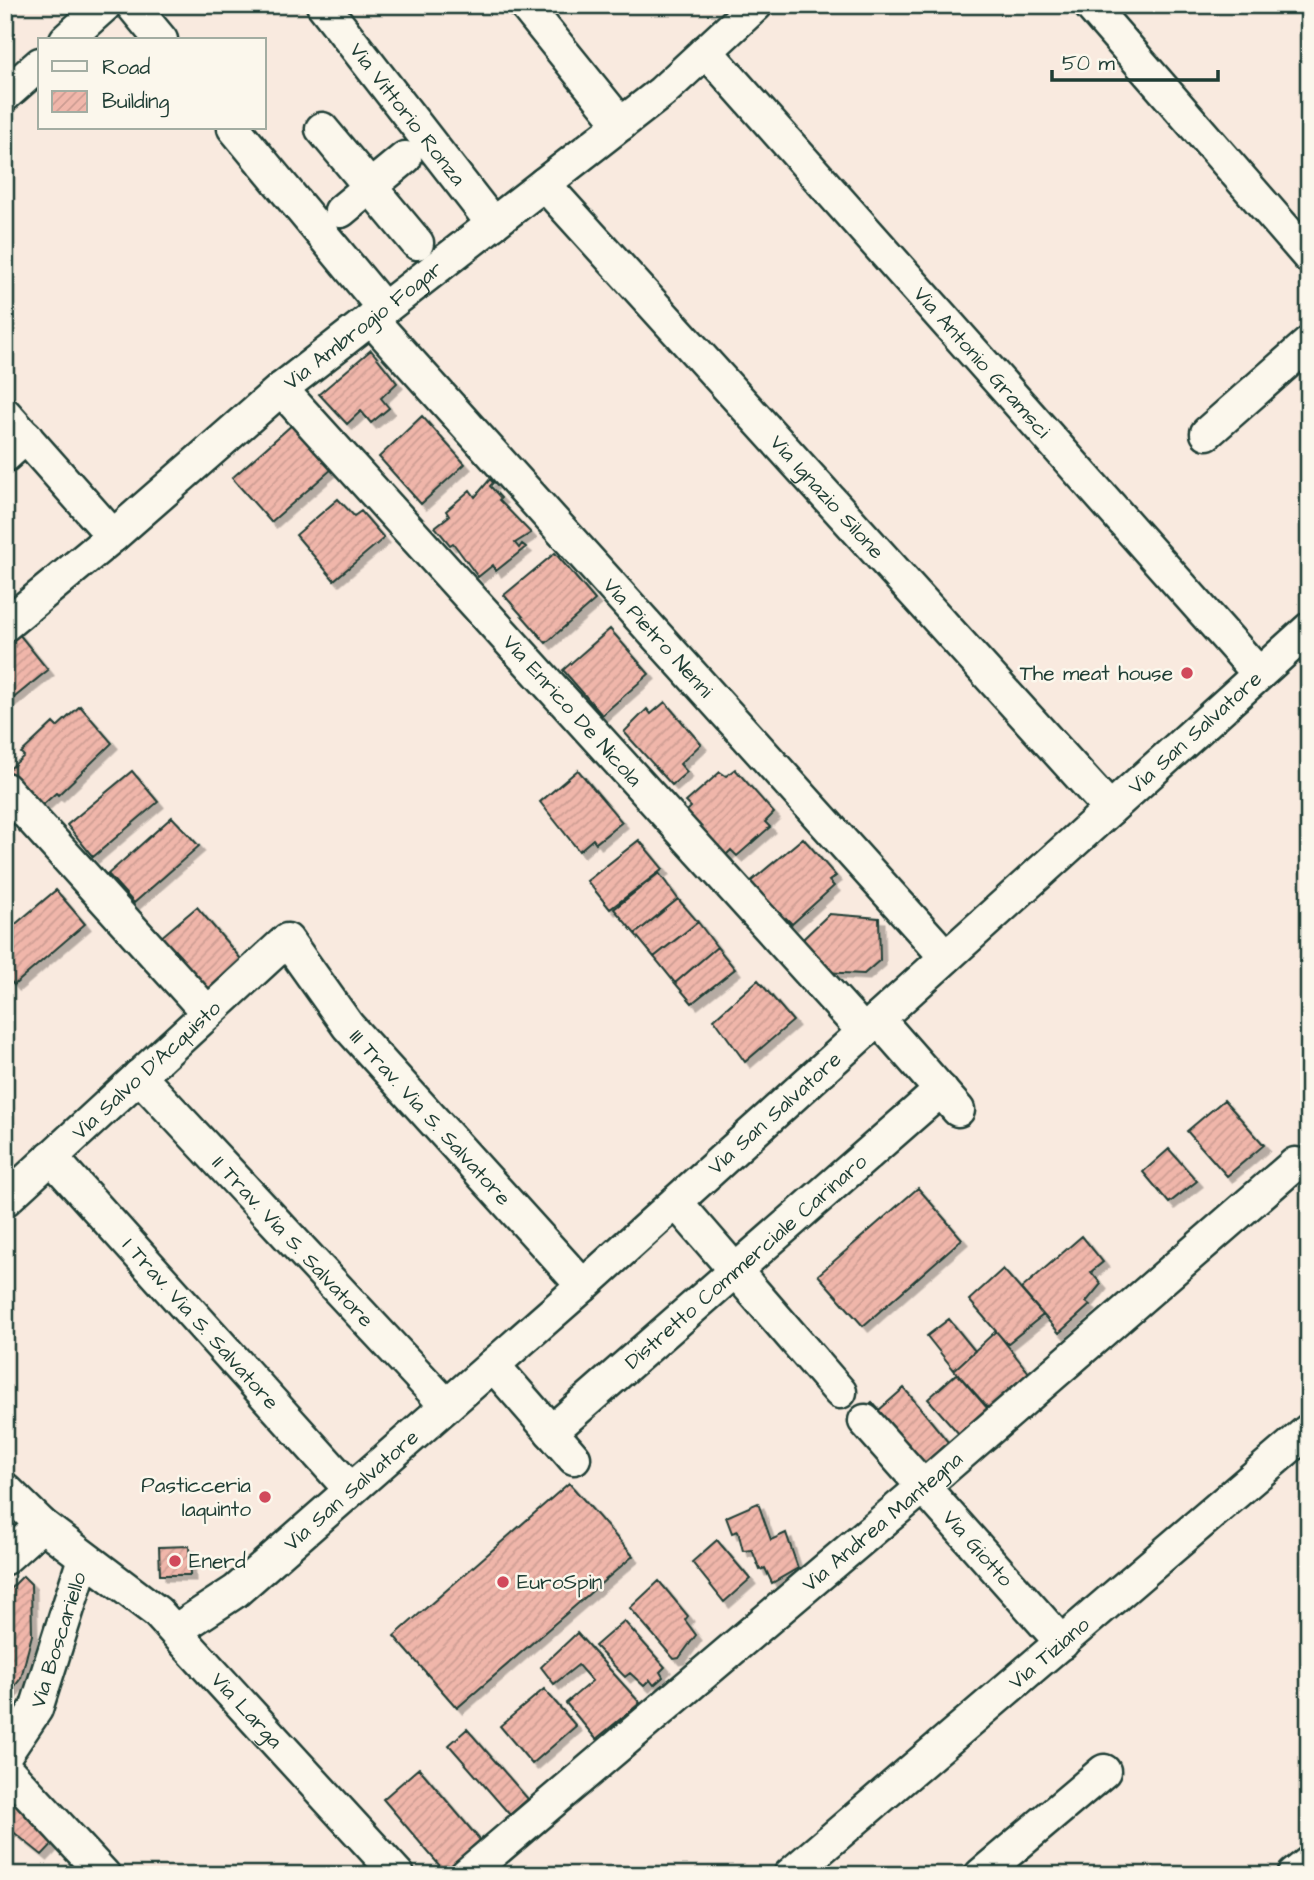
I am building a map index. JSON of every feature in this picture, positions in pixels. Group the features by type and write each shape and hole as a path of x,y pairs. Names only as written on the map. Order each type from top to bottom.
{"street":[{"path":"68,38 105,5"},
{"path":"132,5 159,38"},
{"name":"Via Vittorio Ronza","path":"323,5 493,224"},
{"path":"525,5 621,124"},
{"name":"Via Ambrogio Fogar","path":"5,625 113,536 281,389 621,124 756,5"},
{"path":"1090,5 1309,257"},
{"name":"Via Antonio Gramsci","path":"706,51 1259,674"},
{"path":"5,95 38,66"},
{"path":"322,129 417,243"},
{"name":"Via Pietro Nenni","path":"236,130 377,314 946,957"},
{"path":"341,211 405,158"},
{"name":"Via Ignazio Silone","path":"544,184 1110,808"},
{"path":"1207,433 1309,343"},
{"name":"Via Enrico De Nicola","path":"281,389 871,1025 949,1100"},
{"path":"12,435 113,536"},
{"name":"Via San Salvatore","path":"175,1632 236,1591 583,1286 1309,629"},
{"path":"5,789 208,1013"},
{"name":"Via Salvo D'Acquisto","path":"5,1199 287,940"},
{"name":"III Trav. Via S. Salvatore","path":"287,940 348,1026 583,1286"},
{"name":"II Trav. Via S. Salvatore","path":"139,1076 446,1405"},
{"name":"Distretto Commerciale Carinaro","path":"551,1432 737,1270 949,1100"},
{"name":"I Trav. Via S. Salvatore","path":"51,1157 350,1489"},
{"name":"Via Andrea Mantegna","path":"466,1875 923,1487 1295,1164"},
{"path":"676,1202 840,1392"},
{"path":"493,1365 573,1458"},
{"name":"Via Giotto","path":"865,1421 1062,1643"},
{"name":"Via Tiziano","path":"790,1875 1309,1430"},
{"name":"Via Larga","path":"5,1489 42,1525 157,1612 398,1875"},
{"path":"5,1558 42,1525"},
{"name":"Via Boscariello","path":"5,1755 36,1709 84,1558"},
{"name":"Via San Salvatore","path":"197,1654 236,1591"},
{"path":"5,1768 104,1875"},
{"path":"981,1875 1104,1771"},
{"path":"1294,1875 1309,1863"}],"building":[{"path":"371,350 397,383 381,398 389,408 371,423 361,411 347,424 319,394"},
{"path":"422,416 465,464 421,504 379,457"},
{"path":"293,424 332,469 271,522 232,478"},
{"path":"490,479 493,483 490,486 501,498 499,500 531,533 515,543 519,548 522,544 526,547 496,571 493,565 478,577 453,543 450,545 435,527 449,516 446,511 470,490 475,497"},
{"path":"338,499 354,516 361,511 384,538 334,580 296,535"},
{"path":"555,553 595,600 546,643 504,595"},
{"path":"15,629 48,670 5,705 5,637"},
{"path":"610,629 649,674 602,715 563,670"},
{"path":"665,702 701,744 680,764 687,772 672,785 624,732 647,709 651,714"},
{"path":"80,706 112,743 58,795 56,793 36,811 5,773 24,756 21,753 53,723 57,727"},
{"path":"735,769 774,813 765,822 770,827 737,856 731,850 724,857 685,813 691,807 686,802 720,772 726,776"},
{"path":"578,770 622,822 596,843 593,839 579,851 540,802"},
{"path":"132,771 158,802 93,857 67,825"},
{"path":"172,817 199,846 134,903 108,874"},
{"path":"803,838 836,876 829,881 834,886 792,924 786,918 781,923 749,883"},
{"path":"639,840 663,869 610,909 587,881"},
{"path":"659,873 678,899 635,934 614,909"},
{"path":"56,890 85,924 14,985 5,975 5,933"},
{"path":"678,899 698,922 654,957 635,934"},
{"path":"197,907 246,965 210,996 160,938"},
{"path":"829,914 879,918 880,960 864,974 821,972 821,959 804,958 804,938"},
{"path":"698,922 717,947 675,983 654,957"},
{"path":"717,947 735,969 692,1003 675,983"},
{"path":"758,980 793,1021 745,1062 714,1019"},
{"path":"1224,1100 1264,1145 1227,1176 1187,1131"},
{"path":"1169,1149 1197,1181 1169,1203 1143,1172"},
{"path":"918,1188 962,1239 863,1326 818,1275"},
{"path":"1082,1236 1103,1262 1091,1272 1101,1284 1086,1302 1090,1305 1059,1333 1021,1289"},
{"path":"1003,1269 1043,1315 1007,1344 969,1300"},
{"path":"949,1319 975,1351 954,1370 927,1336"},
{"path":"996,1331 1029,1373 988,1409 954,1370"},
{"path":"957,1373 990,1410 960,1435 928,1399"},
{"path":"904,1388 948,1442 923,1465 865,1408 872,1402 879,1410"},
{"path":"569,1483 633,1556 457,1708 394,1636"},
{"path":"758,1503 771,1540 786,1533 798,1568 772,1583 765,1568 760,1570 752,1550 743,1551 738,1531 732,1533 726,1517"},
{"path":"717,1540 750,1579 724,1602 692,1562"},
{"name":"Enerd","path":"189,1546 190,1575 160,1575 159,1547"},
{"path":"23,1576 31,1584 32,1635 21,1678 5,1699 5,1594"},
{"path":"659,1581 688,1616 685,1620 696,1635 679,1658 674,1659 630,1608"},
{"path":"624,1621 665,1667 660,1672 663,1677 654,1685 650,1680 644,1686 630,1673 625,1677 595,1646"},
{"path":"577,1633 640,1703 596,1739 566,1703 592,1681 578,1665 554,1684 541,1667"},
{"path":"544,1689 576,1726 532,1764 500,1726"},
{"path":"467,1729 528,1799 510,1815 449,1745"},
{"path":"419,1768 480,1840 445,1872 383,1799"},
{"path":"5,1785 60,1836 42,1855 11,1830 5,1836"}],"place":[{"name":"The meat house","path":"1187,673"},
{"name":"Pasticceria Iaquinto","path":"265,1497"},
{"name":"Enerd","path":"175,1561"},
{"name":"EuroSpin","path":"503,1582"}]}
